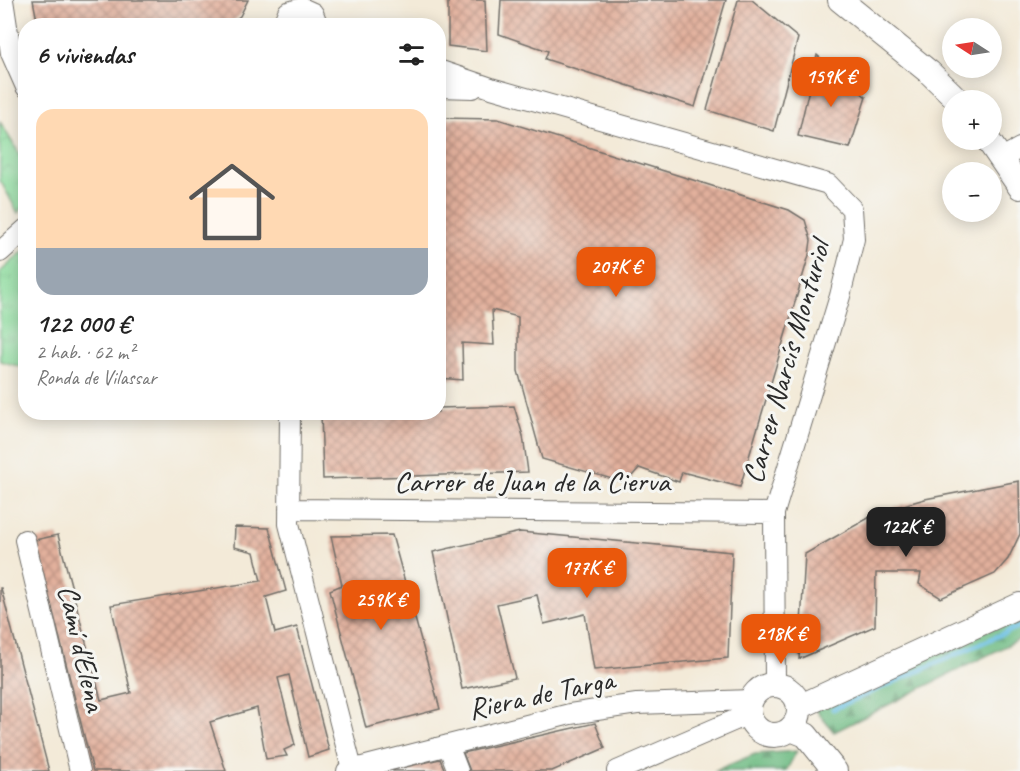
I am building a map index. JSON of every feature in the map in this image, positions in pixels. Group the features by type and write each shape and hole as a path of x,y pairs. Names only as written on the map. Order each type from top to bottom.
{"street":[{"path":"3,0 11,53 18,69"},
{"path":"840,0 929,72 948,90"},
{"path":"284,18 293,4 308,9 317,18"},
{"name":"Carrer Narcís Monturiol","path":"446,73 491,88 828,184 852,209 854,239 840,296 774,513 775,685"},
{"path":"446,87 491,88"},
{"path":"1003,148 1020,187"},
{"path":"0,252 18,236"},
{"path":"290,420 289,524 349,770"},
{"name":"Carrer de Juan de la Cierva","path":"289,509 774,513"},
{"name":"Camí d'Elena","path":"25,540 80,771"},
{"path":"799,707 1020,605"},
{"path":"617,771 750,707 763,688 775,685 791,692 799,707 798,720 791,729 775,736 766,734 758,729 750,707"},
{"name":"Riera de Targa","path":"349,770 570,714 637,704 750,707"},
{"path":"791,729 806,735 835,771"},
{"path":"448,745 458,771"}],"green space":[{"path":"0,122 18,152 18,213 0,180"},
{"path":"18,256 18,366 0,361 0,272"},
{"path":"1020,615 1020,639 834,732 814,708"},
{"path":"797,751 786,771 714,771 755,754"}],"building":[{"path":"33,0 248,0 237,18 36,18"},
{"path":"448,0 485,0 487,51 448,46"},
{"path":"501,0 726,0 695,107 545,59 548,51 499,34"},
{"path":"738,0 752,0 798,38 774,131 707,110"},
{"path":"817,55 866,97 850,148 798,136"},
{"path":"446,118 498,119 789,210 805,220 811,240 809,255 740,487 682,472 679,482 639,468 626,483 542,459 518,371 518,317 492,310 494,345 462,343 463,380 446,379"},
{"path":"514,406 523,436 528,472 323,479 321,420 446,420 446,408"},
{"path":"1019,481 1020,534 1008,559 995,574 941,598 919,584 921,573 876,573 875,626 799,659 805,554 879,512 925,499"},
{"path":"235,527 269,528 286,591 266,597 275,633 297,627 329,750 308,757 289,675 278,678 295,745 284,750 287,756 266,759 257,708 210,722 226,771 93,771 35,540 58,535 101,700 131,693 111,605 261,581 254,552 234,547"},
{"path":"520,532 732,552 728,658 594,670 585,614 544,624 537,595 497,604 515,678 462,689 433,552"},
{"path":"392,535 440,709 366,728 330,590 342,585 331,536"},
{"path":"1,588 49,771 0,771"},
{"path":"595,723 605,748 552,771 470,771 463,753"},
{"path":"440,759 445,771 392,770"}],"waterway":[{"path":"833,709 1020,626"}]}
